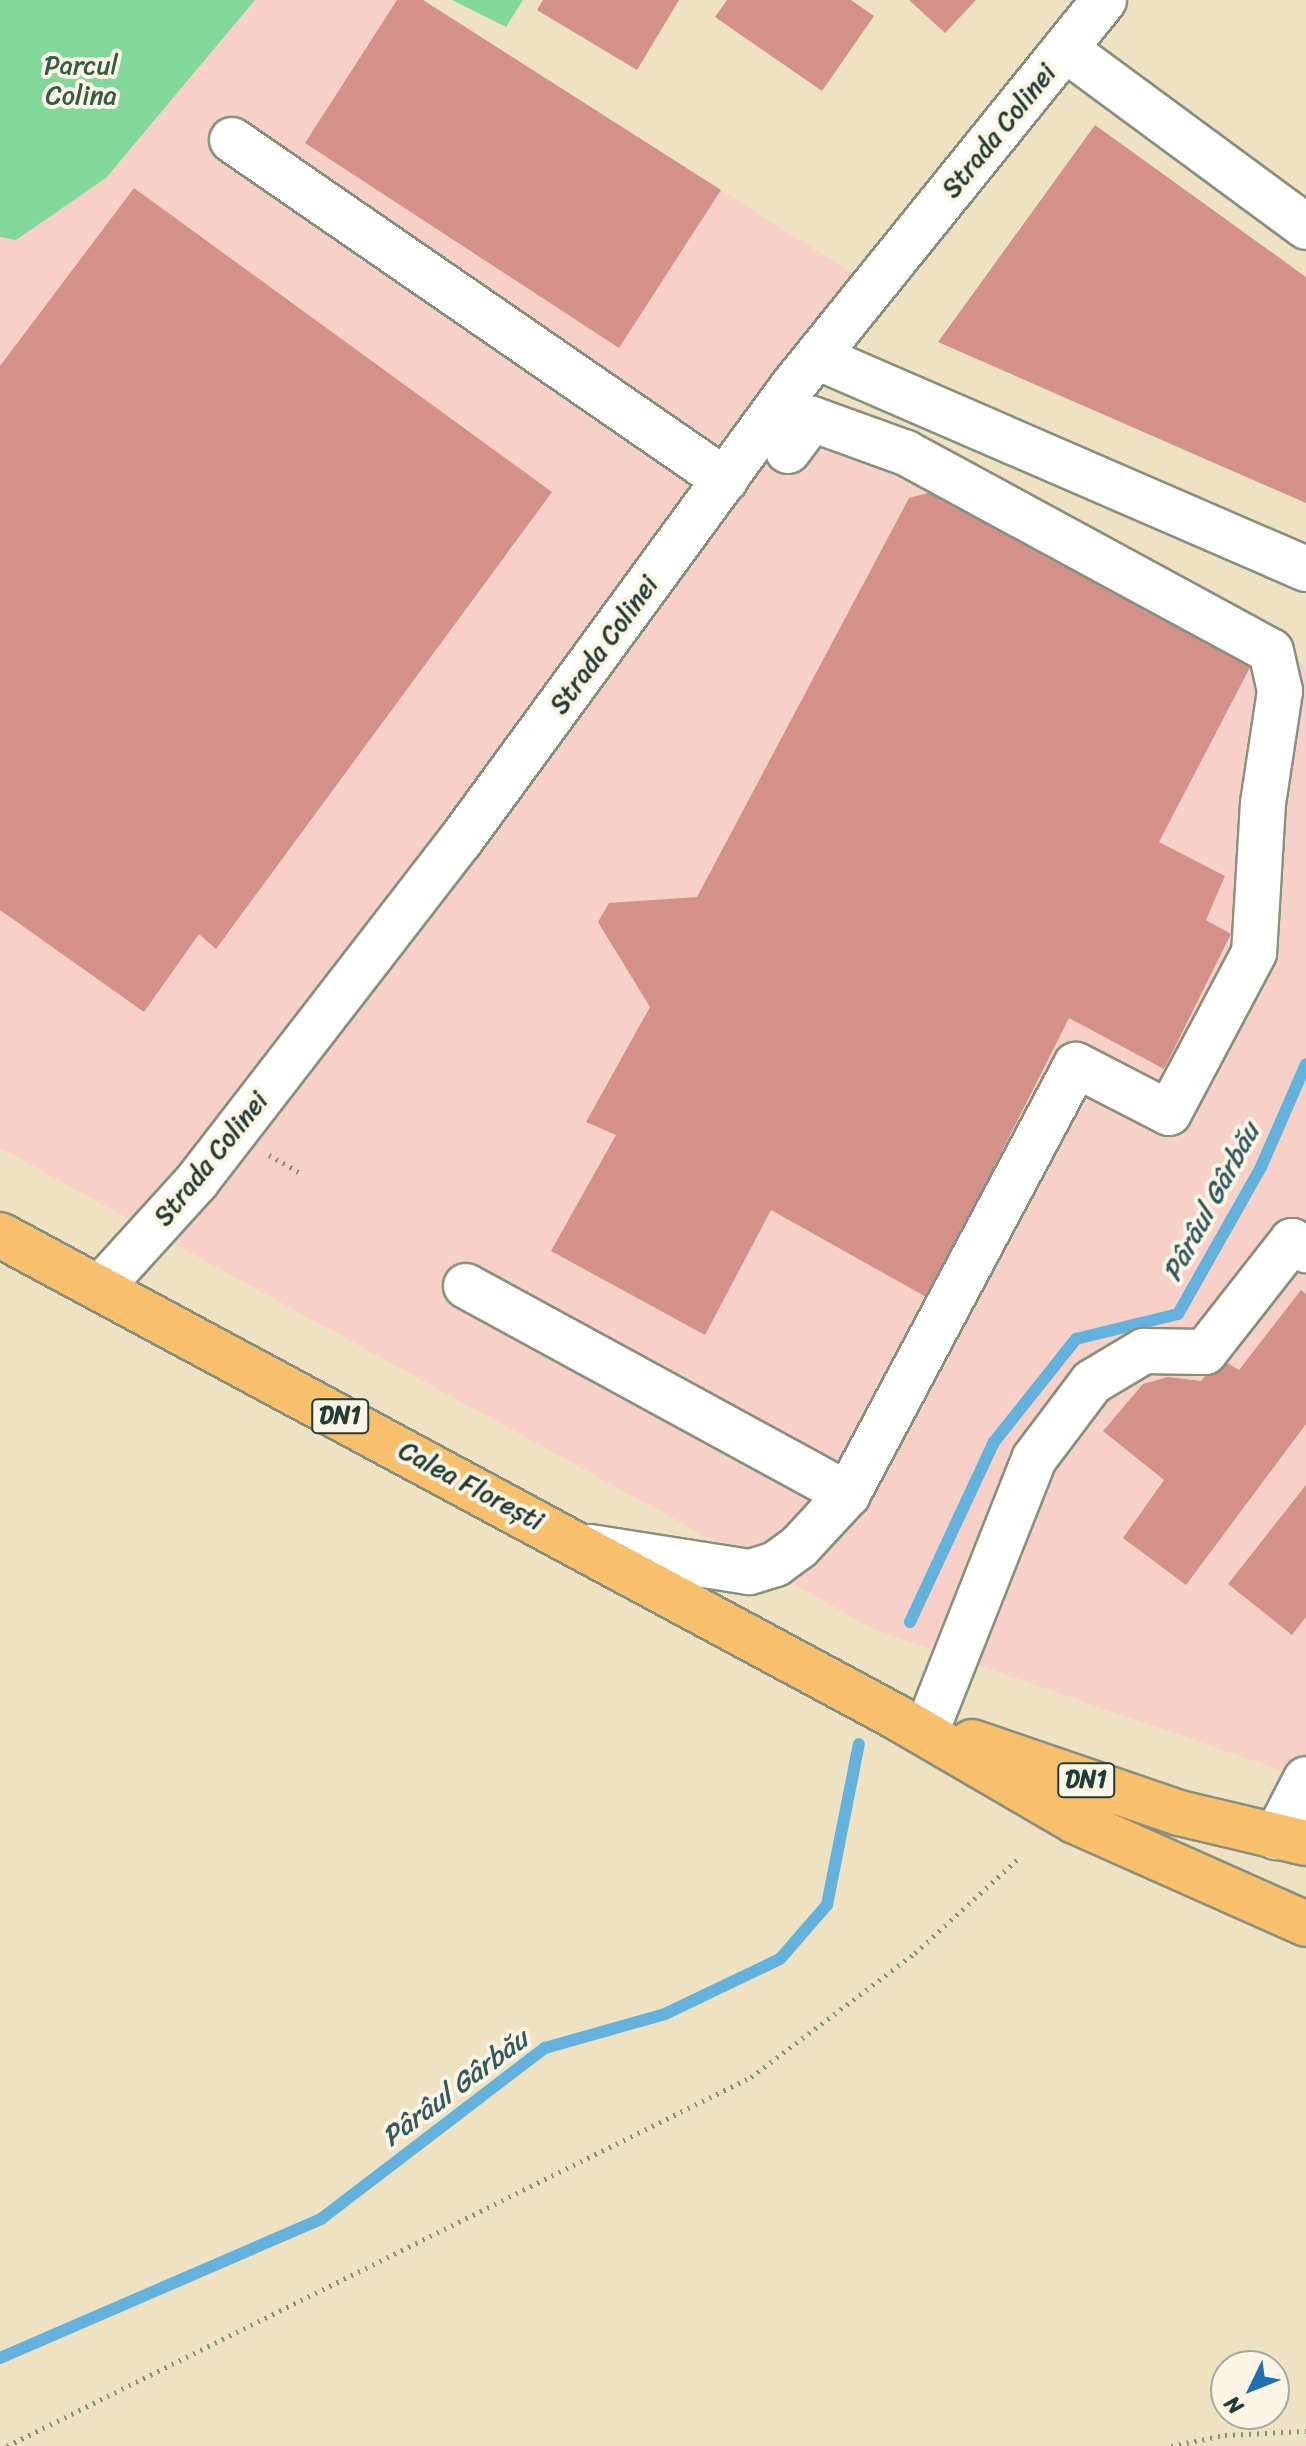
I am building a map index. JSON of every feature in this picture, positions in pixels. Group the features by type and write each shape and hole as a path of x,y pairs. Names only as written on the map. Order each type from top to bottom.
{"main road":[{"name":"Calea Florești","path":"0,1235 833,1684 904,1719"},
{"name":"DN1","path":"904,1719 1179,1813 1291,1840"},
{"name":"DN1","path":"904,1719 1075,1821 1306,1924"}],"street":[{"name":"Strada Colinei","path":"101,1287 197,1181 441,866 817,357 1104,0"},
{"path":"1065,49 1306,227"},
{"path":"232,140 725,480"},
{"path":"817,357 1306,569"},
{"path":"579,1545 749,1572 776,1564 799,1547 848,1494 1076,1065 1169,1113 1254,953 1263,803 1280,691 1271,651 906,453 812,419 788,451"},
{"path":"904,1719 1034,1459 1092,1382 1144,1351 1205,1352 1292,1241 1306,1250"},
{"path":"466,1286 848,1494"},
{"path":"1291,1840 1306,1779"},
{"path":"1242,1897 1306,1910"}],"path":[{"path":"7,2446 751,2077 915,1953 1017,1860"},
{"path":"1171,2446 1225,2435 1306,2431"}],"shaded area":[{"path":"255,0 423,0 861,279 806,401 1281,643 1306,668 1306,1779 874,1629 0,1148 0,237 16,240 106,178"}],"green space":[{"name":"Parcul Colina","path":"0,0 255,0 106,178 16,240 0,237"},
{"path":"452,0 523,0 506,27"}],"building":[{"path":"397,0 423,0 721,190 619,348 305,143"},
{"path":"543,0 679,0 637,70 537,10"},
{"path":"727,0 851,0 874,16 822,91 715,17"},
{"path":"909,0 976,0 945,33"},
{"path":"1095,125 1306,277 1306,503 938,342"},
{"path":"134,188 552,492 216,949 199,934 144,1012 0,910 0,366"},
{"path":"939,490 1257,654 1159,842 1225,876 1206,920 1231,934 1164,1069 1069,1018 928,1298 771,1210 705,1335 551,1251 616,1135 586,1122 650,1007 598,922 609,903 697,897 909,498"},
{"path":"1301,1290 1306,1294 1306,1424 1186,1585 1123,1538 1164,1480 1103,1431 1143,1384 1168,1377 1201,1381 1219,1358 1239,1370"},
{"path":"1306,1485 1306,1617 1292,1635 1228,1584"}],"waterway":[{"name":"Pârâul Gârbău","path":"910,1622 994,1442 1076,1339 1178,1314 1261,1167 1306,1064"},
{"name":"Pârâul Gârbău","path":"0,2358 321,2219 545,2048 665,2014 780,1959 827,1905 859,1744"}]}
